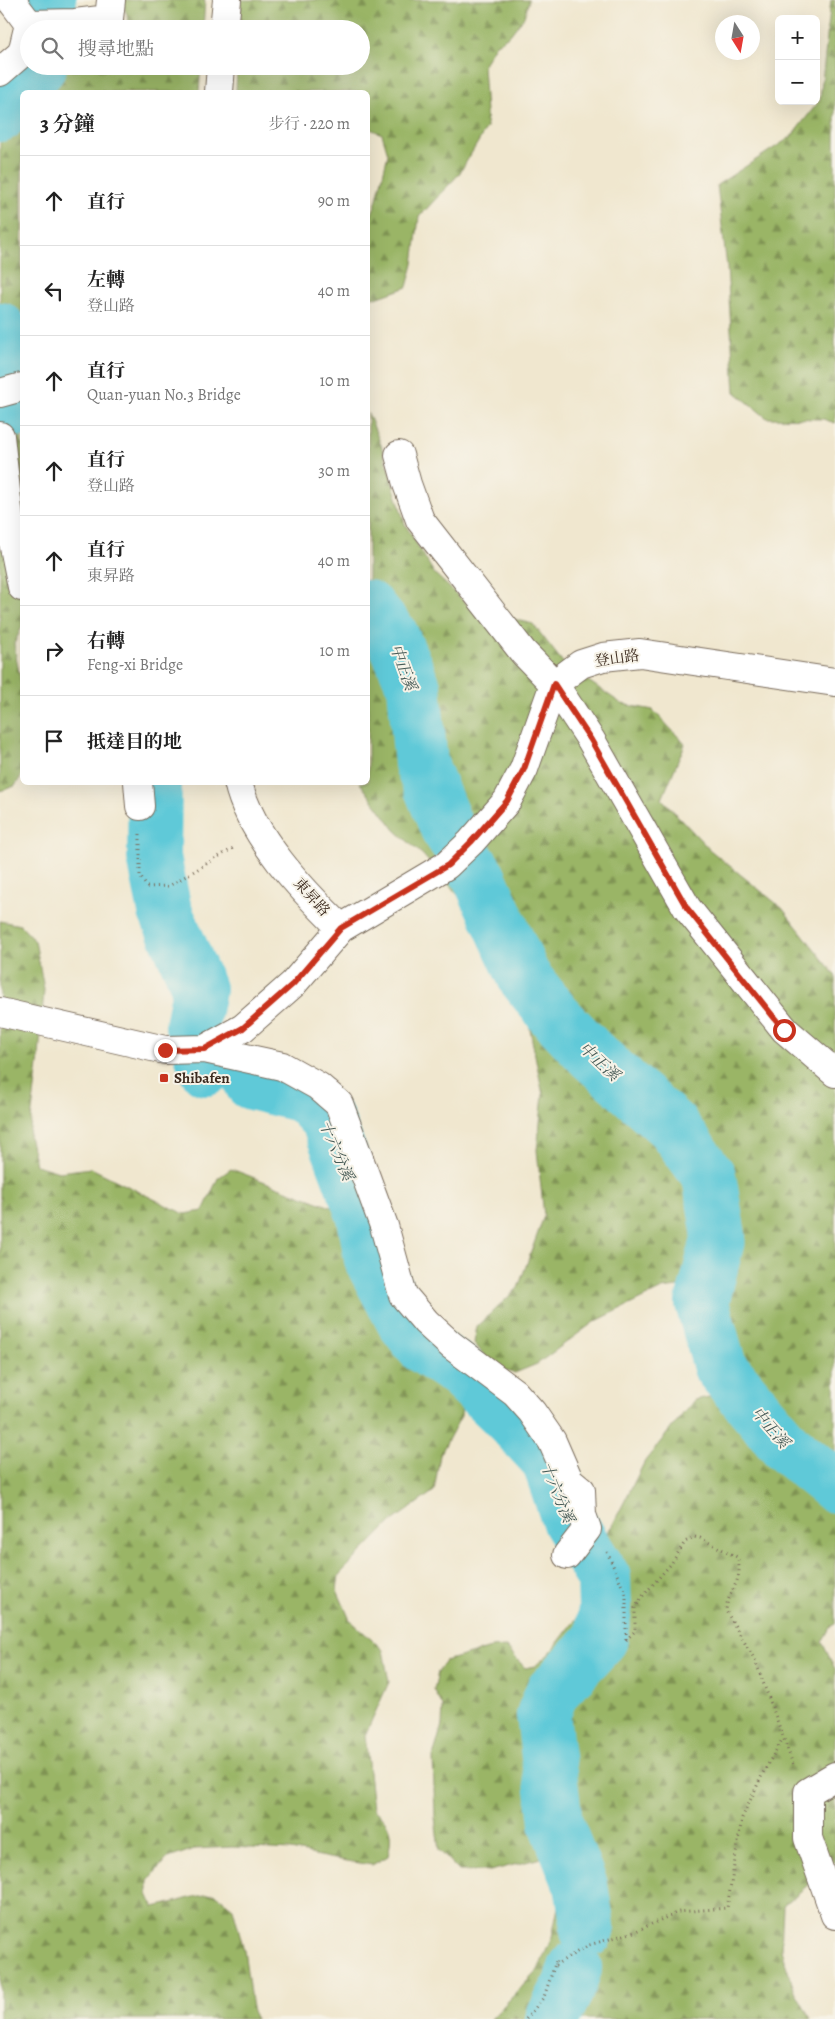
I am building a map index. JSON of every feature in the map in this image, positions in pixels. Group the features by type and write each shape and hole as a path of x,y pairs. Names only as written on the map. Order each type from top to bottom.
{"street":[{"path":"11,0 26,20"},
{"path":"101,20 108,19 110,0"},
{"path":"225,20 226,0"},
{"path":"0,72 20,55"},
{"path":"219,90 220,75"},
{"path":"0,393 20,388"},
{"path":"0,436 10,527 20,577"},
{"path":"399,454 420,520 523,652 554,684 591,740 687,908 784,1030 835,1073"},
{"name":"登山路","path":"554,684 581,664 604,657 640,653 835,682"},
{"path":"341,928 448,865 507,801 524,769 554,684"},
{"name":"東昇路","path":"205,1049 243,1028 293,984 341,928 309,897 259,832 241,796 239,785"},
{"path":"0,1012 165,1050 205,1049 282,1066 318,1086 339,1104 384,1226 403,1294 426,1322 451,1345 515,1393 532,1412 552,1441 569,1480 581,1490 582,1515 586,1529 567,1554"},
{"path":"835,1776 808,1792 808,1838 835,1914"}],"path":[{"path":"139,794 140,876 147,888 169,886 259,832"},
{"path":"586,1529 602,1543 626,1595 626,1640 635,1631 636,1608 642,1597 671,1564 685,1542 694,1537 700,1538 737,1557 740,1565 740,1576 726,1604 726,1611 755,1660 792,1762 808,1792"},
{"path":"526,2019 544,1997 556,1963 589,1945 634,1932 678,1912 727,1908 742,1818 763,1772 783,1738"}],"green space":[{"path":"0,0 62,0 31,12 15,14 0,11"},
{"path":"121,0 205,0 204,20 128,20"},
{"path":"241,0 529,0 524,17 510,35 495,45 483,66 487,127 459,174 419,217 413,264 407,287 376,298 370,296 370,219 376,203 388,154 382,134 370,129 370,90 236,90 237,75 370,75 370,20 240,20"},
{"path":"831,0 835,0 835,423 823,419 767,418 735,392 727,267 717,185 791,137 816,105 820,105"},
{"path":"0,57 20,63 20,75 200,75 199,90 20,90 20,631 14,644 20,678 20,778 15,786 0,791 0,436 14,433 6,387 0,388"},
{"path":"370,418 381,445 405,524 434,573 471,608 533,624 565,665 622,704 653,710 685,744 662,799 710,850 782,908 835,975 835,1624 831,1626 822,1642 835,1669 835,1862 783,1906 781,1950 794,1989 811,2019 491,2019 538,1970 552,1937 562,1888 559,1859 541,1858 490,1871 459,1871 439,1850 435,1817 433,1757 442,1725 443,1706 434,1690 438,1672 445,1661 491,1648 506,1647 525,1668 535,1666 550,1653 587,1605 587,1580 580,1562 612,1526 645,1461 694,1400 725,1394 692,1350 693,1304 685,1286 662,1289 594,1322 537,1364 515,1373 494,1367 474,1343 477,1326 518,1288 544,1216 537,1150 543,1095 529,1025 479,919 423,855 395,830 361,785 370,785"},
{"path":"0,921 20,925 35,941 44,989 39,1057 29,1136 36,1165 59,1172 91,1168 184,1214 203,1211 218,1178 231,1169 339,1210 347,1224 362,1269 403,1352 462,1401 461,1416 440,1455 434,1491 391,1522 339,1575 337,1590 350,1620 383,1650 389,1682 365,1735 373,1809 384,1819 389,1829 388,1856 372,1865 291,1850 232,1847 194,1849 166,1859 148,1881 148,1894 154,1907 192,1897 215,1894 233,1908 244,1950 255,2019 0,2019"}],"waterway":[{"name":"十六分溪","path":"49,0 52,20"},
{"name":"十六分溪","path":"20,90 33,75"},
{"name":"十六分溪","path":"0,115 20,90"},
{"name":"十六分溪","path":"0,329 12,356 20,399"},
{"name":"中正溪","path":"370,609 392,636 414,687 421,764 447,828 478,875 524,977 553,1014 592,1055 672,1126 709,1176 719,1236 702,1303 720,1367 787,1447 835,1486"},
{"name":"十六分溪","path":"155,785 154,857 165,911 199,989 192,1026 206,1069"},
{"name":"十六分溪","path":"251,1083 304,1096 328,1121 364,1217 371,1260 403,1321 422,1346 461,1372 504,1413 548,1460 569,1522 604,1578 605,1608 601,1639 552,1692 543,1715 556,1823 581,1886 588,1927 587,1931"},
{"name":"十六分溪","path":"552,2019 570,1984 575,1968"}],"place":[{"name":"Shibafen","path":"164,1078"}],"route":[{"path":"165,1050 205,1049 243,1028 293,984 341,928 448,865 507,801 524,769 554,684 591,740 687,908 784,1030"}]}
